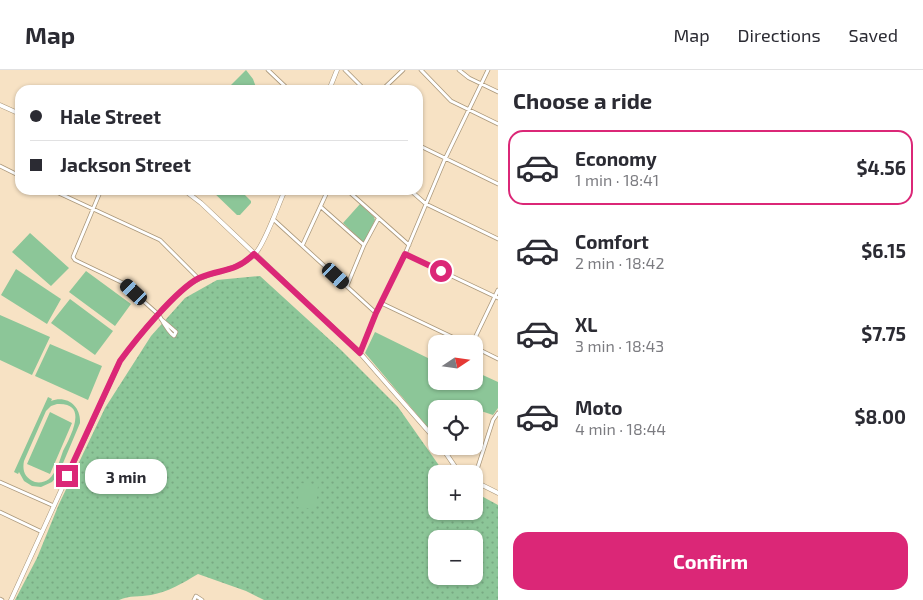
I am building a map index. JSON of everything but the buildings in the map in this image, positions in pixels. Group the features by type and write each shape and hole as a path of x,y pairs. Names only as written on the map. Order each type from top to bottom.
{"street":[{"path":"268,70 284,85"},
{"path":"331,85 337,70"},
{"path":"345,70 360,85"},
{"path":"387,85 403,70"},
{"path":"421,70 445,96 498,124"},
{"path":"459,70 469,78 498,92"},
{"path":"360,353 376,313 409,245 445,159 488,70"},
{"path":"0,105 15,112"},
{"path":"423,148 498,184"},
{"path":"0,166 15,174"},
{"path":"63,195 160,240 199,279"},
{"path":"98,195 72,257 123,283 160,317 176,332 174,336 160,317"},
{"path":"191,195 360,353 428,431"},
{"path":"11,600 120,361 185,288 199,279 235,268 246,262 254,254 283,195"},
{"path":"303,244 326,195"},
{"path":"353,195 409,245"},
{"path":"416,195 426,204 498,239"},
{"path":"321,207 364,245"},
{"path":"273,218 376,313"},
{"path":"347,286 364,245 378,218"},
{"path":"405,254 496,298"},
{"path":"477,335 496,298 498,290"},
{"path":"381,303 448,335"},
{"path":"483,352 498,359"},
{"path":"479,465 493,420 498,413"},
{"path":"0,482 54,506"},
{"path":"483,485 498,493"},
{"path":"0,512 42,532"},
{"path":"195,598 202,600"}],"green space":[{"path":"246,70 255,85 231,85"},
{"path":"216,195 245,195 251,203 240,215 237,215"},
{"path":"360,204 375,220 364,243 343,223"},
{"path":"30,233 69,268 51,286 12,252"},
{"path":"16,269 61,299 47,324 1,295"},
{"path":"86,271 131,304 115,326 69,292"},
{"path":"260,276 341,350 398,407 428,450 428,455 432,455 439,465 428,465 428,520 483,520 483,497 498,505 498,600 264,600 246,591 198,574 163,592 127,597 119,600 15,600 37,558 59,504 105,408 151,336 185,298 217,280"},
{"path":"70,299 113,331 95,355 51,323"},
{"path":"0,315 50,337 32,375 0,360"},
{"path":"375,332 428,358 428,390 483,390 483,375 498,382 498,408 493,415 483,412 483,400 428,400 428,428 365,353"},
{"path":"50,344 102,366 88,400 35,376"},
{"path":"48,397 52,399 51,401 62,400 72,403 80,417 80,423 58,475 52,482 41,487 32,486 24,481 19,472 18,474 14,472","holes":["57,404 67,405 73,409 75,414 75,422 70,437 49,479 44,482 35,482 25,474 23,468 24,461 46,411 51,406"]},
{"path":"50,412 72,423 50,474 27,464"},
{"path":"300,483 318,485 316,509 297,507"}],"route":[{"path":"67,476 120,361 132,345 185,288 199,279 235,268 246,262 254,254 360,353 376,313 405,254 441,271"}]}
